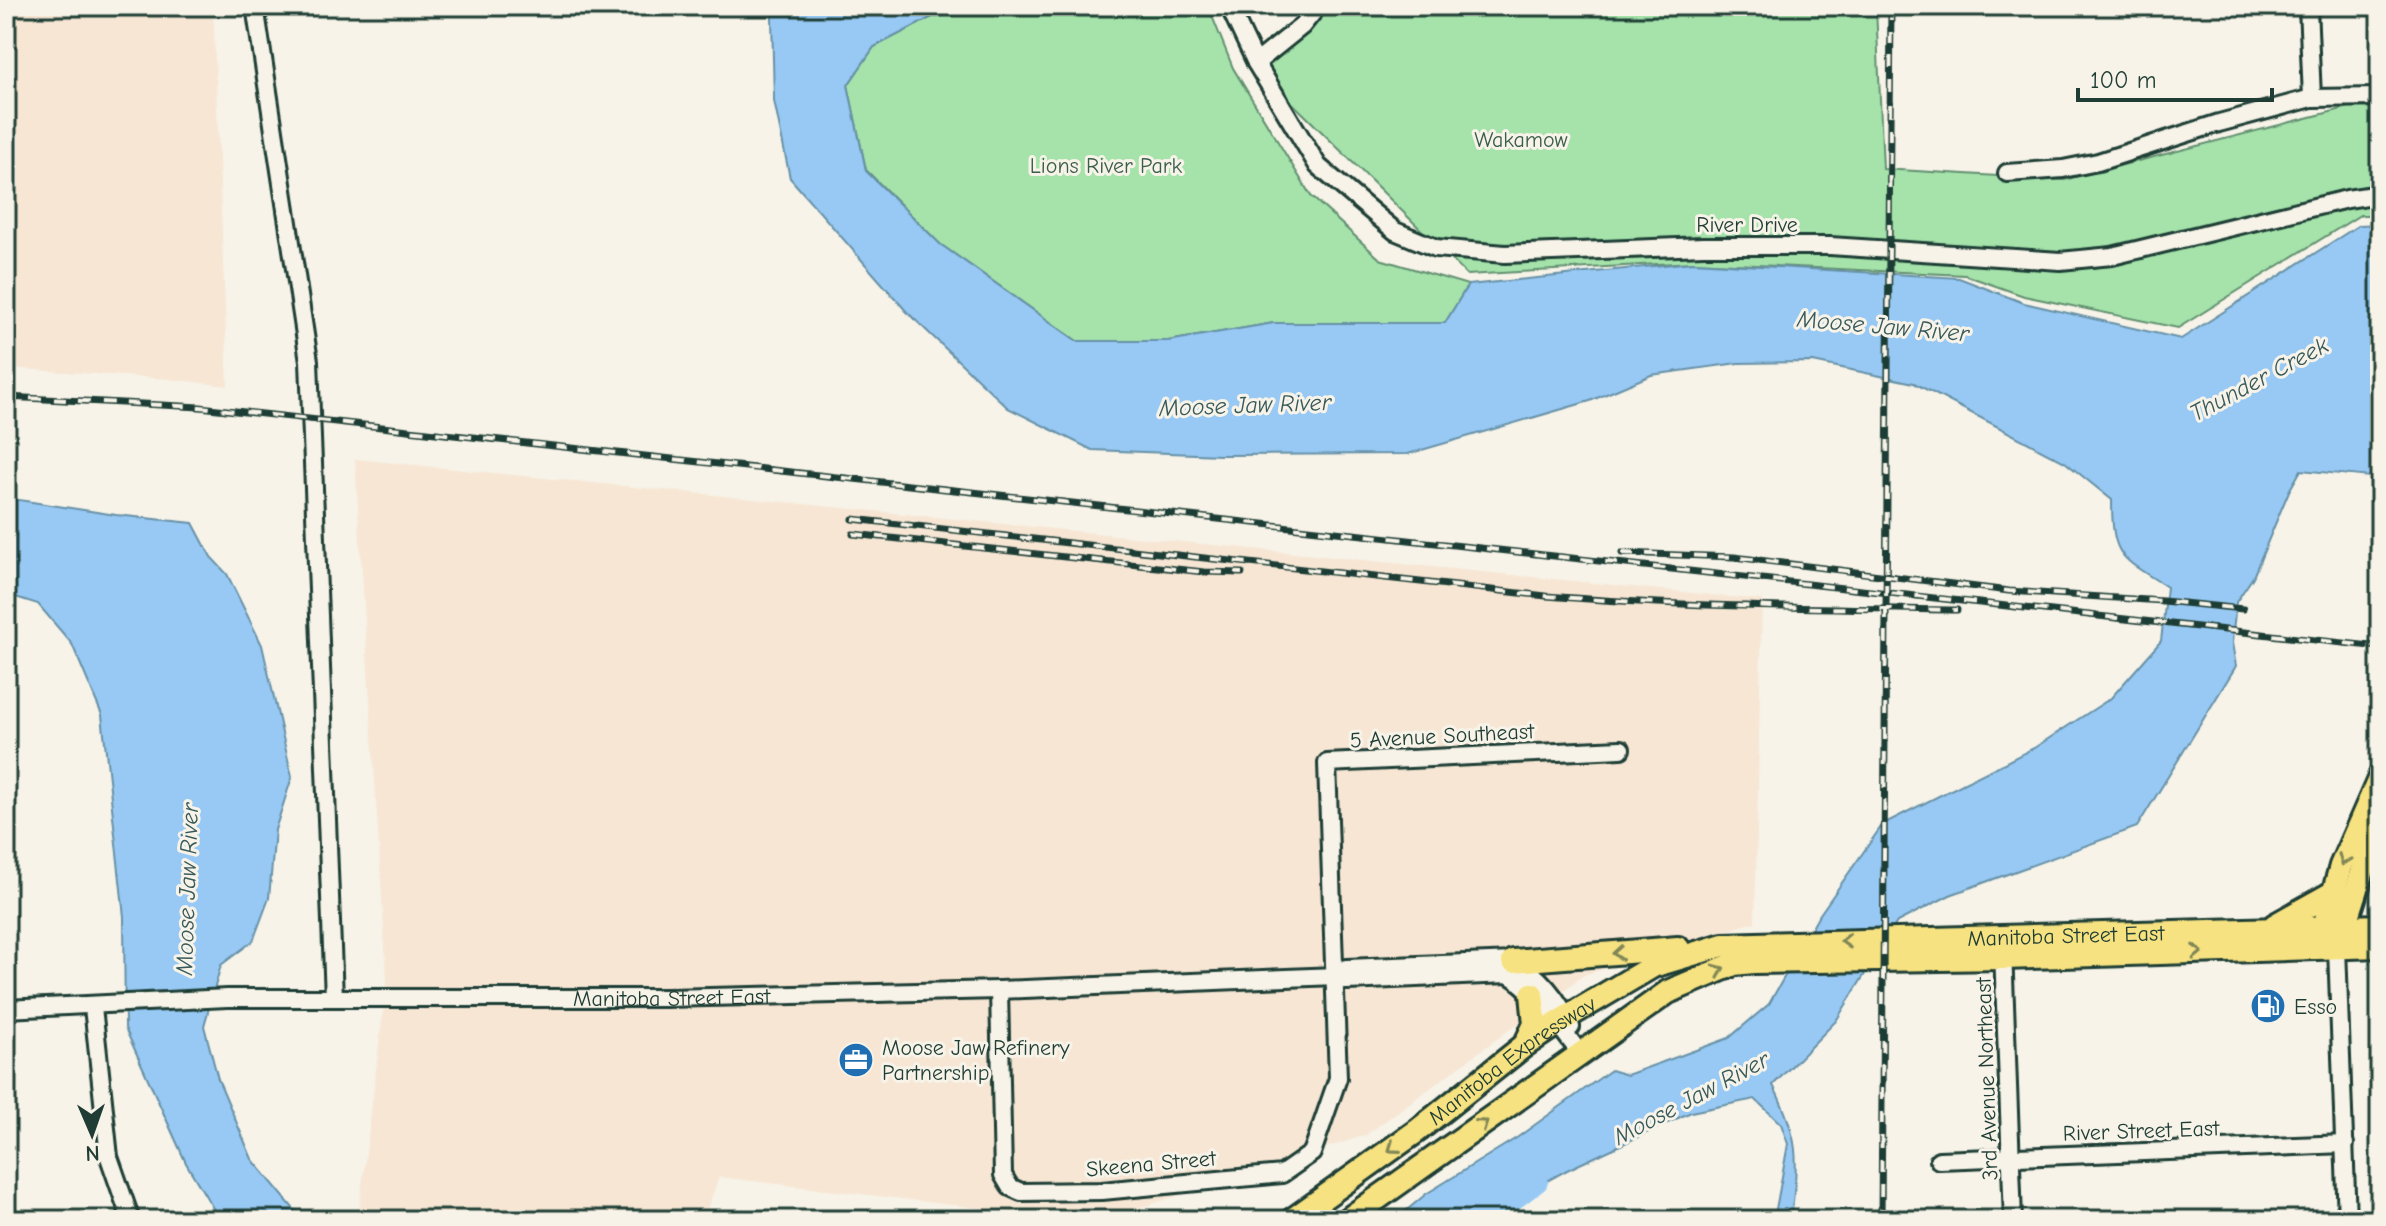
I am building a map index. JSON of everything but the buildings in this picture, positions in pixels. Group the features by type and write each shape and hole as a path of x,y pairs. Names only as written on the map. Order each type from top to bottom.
{"main road":[{"path":"2336,934 2334,892 2341,866 2380,777"},
{"path":"2336,934 2380,827"},
{"path":"2380,845 2380,853"},
{"path":"2267,929 2334,892"},
{"name":"Manitoba Street East","path":"1752,953 2336,934 2380,926"},
{"name":"Manitoba Street East","path":"2003,947 2267,929 2336,934 2380,946"},
{"path":"1513,961 1723,945"},
{"name":"Manitoba Expressway","path":"1292,1220 1417,1131 1525,1045 1653,966 1723,945 1752,953"},
{"name":"Manitoba Expressway","path":"1347,1220 1668,992 1752,953"},
{"path":"1525,1045 1535,1024 1532,994"}],"street":[{"path":"255,6 309,361 334,998"},
{"name":"River Drive","path":"1229,6 1256,63 1318,166 1395,231 1436,248 1505,254 1703,246 1830,246 2060,261 2112,256 2347,199 2380,194"},
{"path":"1256,63 1302,26 1318,6"},
{"path":"2308,6 2312,98"},
{"path":"2007,173 2063,169 2098,162 2219,123 2312,98 2380,97"},
{"name":"5 Avenue Southeast","path":"1336,972 1327,763 1621,749"},
{"path":"2336,934 2347,1220"},
{"name":"3rd Avenue Northeast","path":"2003,947 2013,1220"},
{"name":"Manitoba Street East","path":"6,1009 227,998 666,998 999,990 1513,961 1527,967 1538,977 1582,1055"},
{"name":"Manitoba Street East","path":"1336,972 1347,981 1508,974 1521,982 1561,1020"},
{"name":"Skeena Street","path":"999,990 1003,1175 1010,1187 1021,1192 1102,1191 1282,1174 1312,1153 1338,1078 1336,972"},
{"path":"93,1007 109,1157 131,1220"},
{"name":"River Street East","path":"1939,1160 2345,1144"}],"shaded area":[{"path":"6,6 213,6 228,386 6,368"},
{"name":"Moose Jaw Refinery Partnership","path":"355,459 1762,600 1755,922 1584,975 1366,1135 1102,1220 1077,1220 719,1177 703,1220 358,1220 387,979"}],"green space":[{"name":"Lions River Park","path":"1060,6 1208,6 1233,68 1311,196 1380,259 1468,285 1445,323 1274,323 1168,341 1077,341 940,244 866,170 848,85 874,47 932,17"},
{"name":"Wakamow","path":"1304,6 1876,6 1883,169 2064,180 2350,107 2380,108 2380,215 2360,215 2178,328 2024,296 1965,275 1693,262 1467,275 1261,72"}],"water":[{"name":"Thunder Creek","path":"779,6 1060,6 932,17 874,47 848,85 866,171 940,244 1077,341 1168,341 1274,323 1445,323 1468,285 1693,262 1959,278 2024,303 2181,339 2359,225 2380,224 2380,478 2301,470 2253,577 2236,602 2232,643 2236,666 2137,827 1950,895 1897,922 1836,1021 1773,1085 1789,1121 1795,1151 1791,1220 1774,1220 1788,1144 1781,1124 1755,1099 1691,1112 1567,1170 1510,1201 1485,1220 1395,1220 1426,1194 1518,1137 1611,1070 1627,1075 1729,1038 1769,1004 1818,917 1883,824 2034,748 2111,698 2161,641 2167,587 2122,554 2114,534 2112,500 2065,462 1914,383 1813,362 1738,363 1651,375 1590,401 1408,454 1221,455 1092,450 1008,408 907,312 790,178 774,101 772,17"},
{"path":"6,498 193,523 211,557 227,574 262,645 292,777 275,830 269,898 253,941 221,965 204,1026 218,1079 252,1159 303,1220 220,1220 186,1163 125,1028 124,917 102,715 72,644 38,604 6,594"}],"waterway":[{"name":"Moose Jaw River","path":"1484,1220 1536,1181"}],"railway":[{"path":"1881,1220 1891,6"},
{"path":"6,397 200,407 2380,647"},
{"path":"853,519 1546,596 1700,605 1957,610"},
{"path":"853,534 1204,572 1242,573"},
{"path":"1622,553 1734,557 2009,591 2243,609"}],"place":[{"name":"Esso","path":"2268,1006"},
{"name":"Moose Jaw Refinery Partnership","path":"856,1060"}]}
